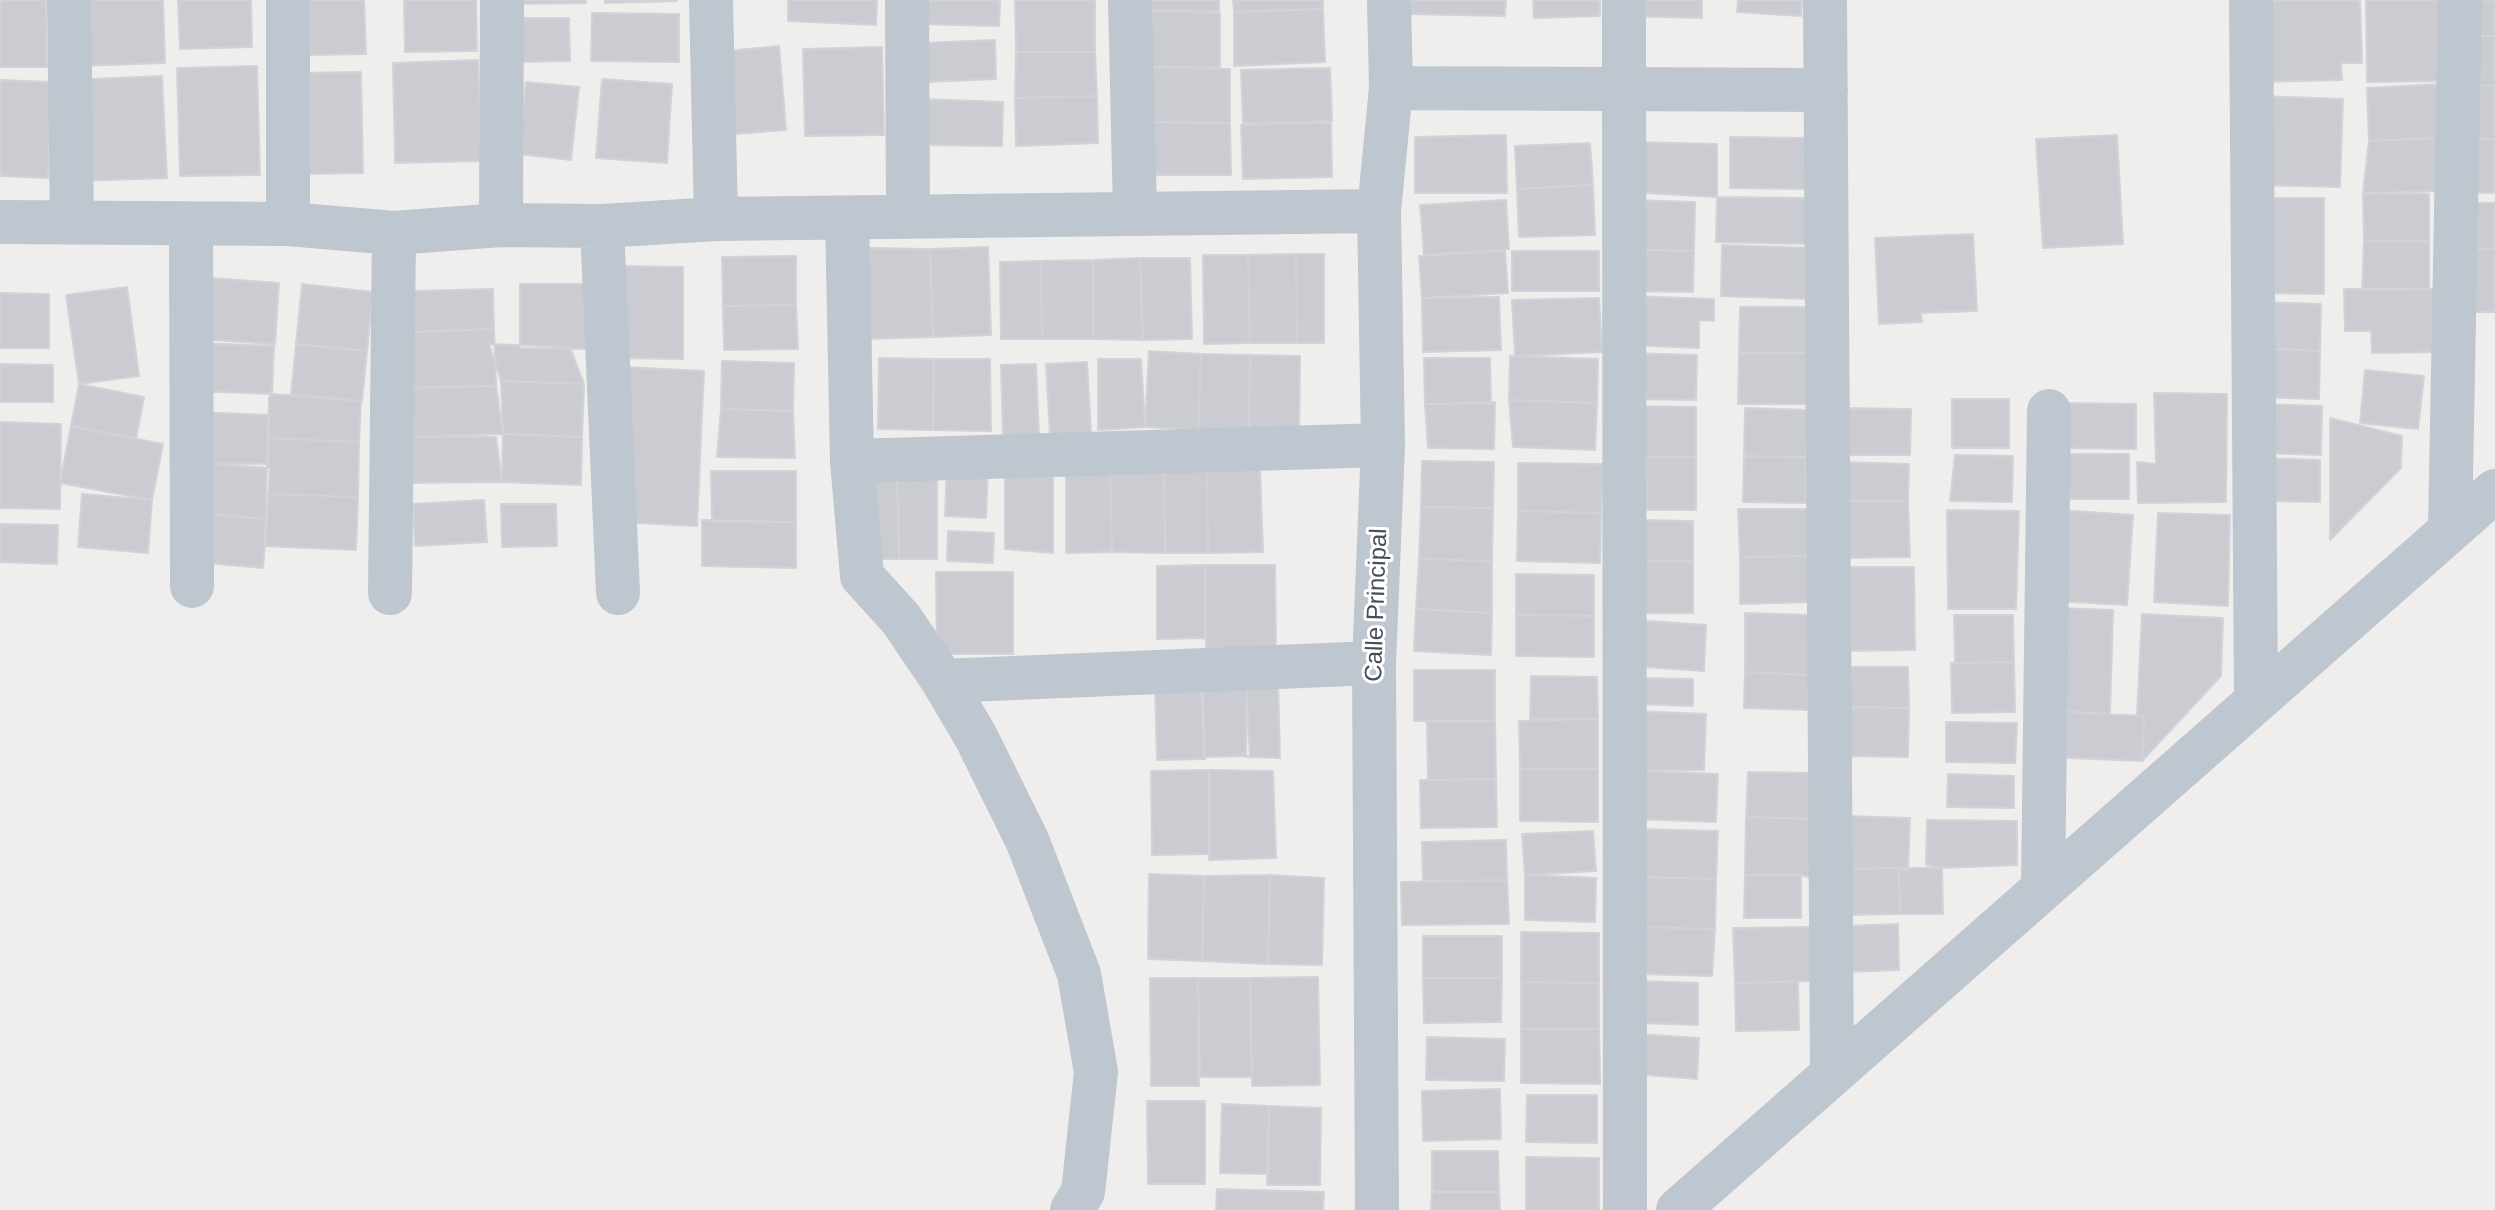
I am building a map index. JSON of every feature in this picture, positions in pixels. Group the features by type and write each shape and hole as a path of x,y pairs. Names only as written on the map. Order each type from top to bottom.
{"street":[{"path":"69,0 72,221"},
{"path":"288,0 288,224"},
{"path":"501,225 502,0"},
{"path":"711,0 716,219"},
{"path":"907,0 908,217"},
{"path":"1130,0 1135,213"},
{"name":"Calle Principal","path":"1377,1210 1374,663 1383,445 1379,211 1391,88 1389,0"},
{"path":"1624,0 1625,1210"},
{"path":"1825,0 1832,1074"},
{"path":"2251,0 2256,701"},
{"path":"2450,530 2460,0"},
{"path":"1391,88 1826,90"},
{"path":"0,222 288,224 394,233 501,225 602,226 716,219 1379,211"},
{"path":"847,218 852,461 862,576 901,619 976,737 1027,840 1079,974 1096,1072 1083,1192 1072,1210"},
{"path":"191,225 192,586"},
{"path":"602,226 618,593"},
{"path":"390,593 394,233"},
{"path":"2043,888 2049,411"},
{"path":"852,461 1383,445"},
{"path":"1678,1210 2495,491"},
{"path":"943,681 1374,663"}],"building":[{"path":"0,0 46,0 47,67 0,67"},
{"path":"72,0 163,0 165,63 75,66"},
{"path":"178,0 251,0 252,47 180,49"},
{"path":"307,0 364,0 366,54 308,55"},
{"path":"404,0 476,0 477,51 405,52"},
{"path":"518,0 586,0 586,3 518,4"},
{"path":"605,0 677,0 677,1 605,3"},
{"path":"788,0 877,0 876,25 788,21"},
{"path":"913,0 1000,0 999,26 913,24"},
{"path":"1015,0 1095,0 1095,52 1016,52"},
{"path":"1138,0 1219,0 1219,11 1138,10"},
{"path":"1233,0 1323,0 1323,9 1234,12"},
{"path":"1409,0 1506,0 1505,16 1409,14"},
{"path":"1533,0 1600,0 1600,16 1534,18"},
{"path":"1628,0 1702,0 1702,18 1628,16"},
{"path":"1738,0 1802,0 1801,16 1737,12"},
{"path":"2256,0 2360,0 2362,63 2341,63 2342,80 2259,82"},
{"path":"2366,0 2441,0 2443,81 2367,82"},
{"path":"2467,0 2495,0 2495,36 2467,36"},
{"path":"1323,9 1325,62 1234,66 1234,12"},
{"path":"1137,11 1220,13 1220,67 1141,67"},
{"path":"592,13 679,14 679,62 591,61"},
{"path":"519,18 569,18 570,61 519,62"},
{"path":"2467,36 2495,36 2495,86 2466,85"},
{"path":"995,40 996,79 924,82 922,43"},
{"path":"779,46 786,130 722,135 715,52"},
{"path":"882,47 884,135 805,136 803,49"},
{"path":"1016,52 1095,52 1097,96 1015,98"},
{"path":"478,60 481,161 395,163 393,63"},
{"path":"257,66 260,175 180,176 177,68"},
{"path":"1141,67 1230,69 1230,123 1141,122"},
{"path":"1330,68 1332,121 1243,123 1241,70"},
{"path":"361,72 363,173 302,174 299,73"},
{"path":"162,76 167,178 76,181 71,80"},
{"path":"602,79 672,84 667,163 596,158"},
{"path":"0,80 51,82 48,178 0,176"},
{"path":"526,82 579,87 571,160 519,154"},
{"path":"2443,84 2436,138 2369,141 2367,88"},
{"path":"2466,85 2495,86 2495,139 2464,138"},
{"path":"1097,96 1098,143 1016,146 1015,98"},
{"path":"2260,96 2343,99 2340,187 2257,185"},
{"path":"921,99 1003,102 1002,146 920,145"},
{"path":"1141,122 1230,123 1231,175 1139,175"},
{"path":"1331,123 1332,177 1243,179 1241,125"},
{"path":"1506,135 1507,193 1415,193 1415,137"},
{"path":"2117,135 2123,244 2043,248 2036,139"},
{"path":"1730,137 1807,138 1807,189 1730,188"},
{"path":"2436,138 2439,191 2363,193 2369,141"},
{"path":"2464,138 2495,139 2495,193 2462,192"},
{"path":"1630,142 1717,144 1717,197 1628,192"},
{"path":"1590,143 1593,185 1517,189 1515,146"},
{"path":"1593,185 1595,235 1519,237 1517,189"},
{"path":"2363,193 2429,194 2429,241 2364,241"},
{"path":"1717,197 1809,198 1809,244 1716,242"},
{"path":"2259,198 2324,198 2324,294 2259,293"},
{"path":"1506,200 1509,249 1424,255 1420,205"},
{"path":"1628,200 1695,202 1694,251 1627,249"},
{"path":"2472,203 2495,203 2495,249 2472,249"},
{"path":"1973,234 1977,311 1921,313 1922,322 1879,324 1875,238"},
{"path":"2364,241 2429,241 2429,289 2362,290"},
{"path":"1722,245 1809,248 1808,299 1721,296"},
{"path":"988,247 991,335 933,337 930,249"},
{"path":"868,248 930,249 933,337 867,339"},
{"path":"2472,249 2495,249 2495,312 2474,312"},
{"path":"1635,250 1694,251 1693,292 1634,291"},
{"path":"1505,251 1508,293 1422,298 1419,256"},
{"path":"1512,251 1599,251 1599,291 1512,291"},
{"path":"1296,254 1324,254 1324,343 1297,343"},
{"path":"1296,254 1297,343 1250,343 1248,255"},
{"path":"1203,255 1248,255 1250,343 1204,344"},
{"path":"796,256 796,305 723,306 722,257"},
{"path":"1140,258 1143,340 1093,339 1093,260"},
{"path":"1140,258 1190,258 1192,339 1143,340"},
{"path":"1093,260 1093,339 1042,339 1041,261"},
{"path":"1041,261 1042,339 1001,339 1000,262"},
{"path":"620,266 683,267 683,359 619,358"},
{"path":"198,277 279,283 275,344 194,339"},
{"path":"302,284 373,292 367,351 296,344"},
{"path":"520,284 594,284 595,349 520,348"},
{"path":"127,287 139,376 79,384 66,295"},
{"path":"493,289 494,329 414,332 412,291"},
{"path":"2344,289 2438,289 2440,352 2372,353 2371,331 2345,331"},
{"path":"0,293 49,294 49,348 0,348"},
{"path":"1628,296 1714,299 1714,321 1699,320 1699,348 1627,345"},
{"path":"1499,297 1501,350 1423,352 1422,298"},
{"path":"1599,298 1602,352 1515,356 1512,300"},
{"path":"2259,302 2321,304 2320,351 2257,348"},
{"path":"796,305 798,349 724,350 723,306"},
{"path":"1740,307 1808,307 1808,353 1739,353"},
{"path":"494,329 496,386 398,388 414,332"},
{"path":"196,343 274,346 272,394 195,391"},
{"path":"296,344 367,351 362,401 291,394"},
{"path":"489,344 570,347 584,384 501,381"},
{"path":"2257,348 2320,351 2319,399 2254,397"},
{"path":"1149,351 1201,354 1198,430 1145,427"},
{"path":"1626,353 1697,355 1696,400 1626,399"},
{"path":"1739,353 1808,353 1807,404 1738,404"},
{"path":"1201,354 1250,355 1249,432 1198,430"},
{"path":"1250,355 1300,356 1299,433 1249,432"},
{"path":"1510,356 1598,359 1597,403 1509,400"},
{"path":"879,358 934,359 933,430 878,429"},
{"path":"1424,358 1490,358 1491,404 1425,404"},
{"path":"934,359 990,359 991,431 933,430"},
{"path":"1098,359 1141,359 1145,427 1098,430"},
{"path":"722,361 794,363 793,411 721,409"},
{"path":"1087,362 1091,433 1050,435 1046,364"},
{"path":"0,364 53,365 53,402 0,402"},
{"path":"1036,364 1039,437 1003,438 1001,365"},
{"path":"625,367 704,371 697,526 618,522"},
{"path":"2365,370 2424,376 2418,429 2360,423"},
{"path":"501,381 584,384 582,437 503,434"},
{"path":"79,384 144,397 136,439 71,426"},
{"path":"496,386 503,434 400,437 398,388"},
{"path":"2154,393 2227,394 2226,502 2138,503 2137,462 2156,464"},
{"path":"272,394 361,401 359,442 268,438 269,398"},
{"path":"1952,399 2009,399 2009,448 1952,448"},
{"path":"1509,400 1597,403 1595,450 1513,447"},
{"path":"1495,402 1494,449 1428,448 1425,404"},
{"path":"2060,403 2136,404 2136,449 2060,448"},
{"path":"2261,404 2322,406 2321,455 2260,453"},
{"path":"1629,406 1696,407 1696,457 1629,457"},
{"path":"1745,408 1808,410 1806,457 1744,456"},
{"path":"1837,408 1911,409 1910,455 1834,455"},
{"path":"721,409 793,411 795,458 717,457"},
{"path":"196,412 269,415 268,464 196,463"},
{"path":"2330,418 2402,436 2401,468 2330,540"},
{"path":"0,422 61,424 60,509 0,508"},
{"path":"71,426 163,444 152,500 60,483"},
{"path":"503,434 582,437 581,485 502,482"},
{"path":"400,437 496,437 502,482 400,483"},
{"path":"268,438 359,442 358,497 266,494"},
{"path":"2053,454 2129,454 2129,499 2053,499"},
{"path":"1955,455 2013,456 2012,502 1950,501"},
{"path":"1744,456 1806,457 1806,503 1743,502"},
{"path":"1646,457 1696,457 1696,510 1647,510"},
{"path":"2262,458 2320,460 2320,502 2261,501"},
{"path":"1422,461 1494,462 1493,508 1421,507"},
{"path":"1837,462 1909,464 1908,501 1836,501"},
{"path":"201,463 270,468 267,519 197,513"},
{"path":"1518,463 1603,464 1601,513 1518,511"},
{"path":"947,464 988,466 986,518 945,516"},
{"path":"1110,468 1112,552 1066,553 1066,470"},
{"path":"1110,468 1164,468 1165,553 1112,552"},
{"path":"1164,468 1207,468 1208,553 1165,553"},
{"path":"1207,468 1260,468 1263,552 1208,553"},
{"path":"863,470 897,470 899,559 865,559"},
{"path":"897,470 937,472 937,559 899,559"},
{"path":"1005,470 1053,472 1053,553 1005,549"},
{"path":"711,471 796,471 796,522 712,522"},
{"path":"82,494 152,500 148,553 78,547"},
{"path":"266,494 358,497 356,550 265,546"},
{"path":"484,500 487,542 415,546 413,504"},
{"path":"1836,501 1908,501 1910,557 1837,558"},
{"path":"501,504 556,504 557,546 502,547"},
{"path":"1421,507 1493,508 1492,561 1419,559"},
{"path":"1738,509 1811,509 1811,556 1740,557"},
{"path":"1947,510 2019,511 2016,609 1948,609"},
{"path":"2058,510 2133,515 2127,605 2054,601"},
{"path":"1518,511 1601,513 1600,563 1517,561"},
{"path":"197,513 267,519 263,568 194,562"},
{"path":"2158,513 2230,515 2228,606 2154,602"},
{"path":"702,520 796,522 796,568 702,566"},
{"path":"1637,520 1693,521 1693,561 1636,561"},
{"path":"0,524 58,525 57,564 0,562"},
{"path":"948,531 994,533 993,563 947,561"},
{"path":"1811,556 1812,602 1740,604 1740,557"},
{"path":"1419,559 1492,561 1492,613 1416,609"},
{"path":"1636,561 1693,561 1693,613 1635,613"},
{"path":"1205,565 1275,565 1276,649 1206,650"},
{"path":"1205,565 1205,638 1157,639 1157,566"},
{"path":"1841,567 1914,567 1915,650 1842,651"},
{"path":"936,572 1013,572 1013,654 937,654"},
{"path":"1516,574 1594,575 1594,616 1516,615"},
{"path":"2058,608 2113,610 2110,714 2062,711"},
{"path":"1416,609 1492,613 1491,655 1414,651"},
{"path":"1745,613 1813,615 1810,675 1745,672"},
{"path":"2142,614 2223,618 2221,676 2142,761 2144,716 2137,715"},
{"path":"1516,615 1594,616 1594,657 1516,656"},
{"path":"1954,615 2013,615 2014,662 1955,663"},
{"path":"1633,620 1706,625 1704,671 1630,666"},
{"path":"2014,662 2015,712 1952,713 1951,663"},
{"path":"1851,667 1908,667 1909,708 1849,707"},
{"path":"1414,670 1495,670 1495,721 1414,721"},
{"path":"1745,672 1810,675 1808,710 1744,708"},
{"path":"1531,676 1597,677 1598,719 1530,719"},
{"path":"1634,678 1693,679 1693,706 1634,704"},
{"path":"1247,680 1278,681 1280,758 1246,757"},
{"path":"1246,683 1250,756 1204,757 1201,685"},
{"path":"1155,685 1203,685 1205,759 1157,760"},
{"path":"1849,707 1909,708 1908,757 1848,756"},
{"path":"1635,711 1706,714 1704,770 1636,771"},
{"path":"2047,711 2144,716 2142,761 2045,757"},
{"path":"1598,719 1598,769 1520,769 1519,721"},
{"path":"1495,721 1496,779 1428,780 1427,722"},
{"path":"1946,722 2017,723 2015,763 1946,762"},
{"path":"1520,769 1598,769 1598,822 1520,821"},
{"path":"1209,770 1273,771 1276,858 1209,860"},
{"path":"1209,770 1210,854 1152,855 1151,771"},
{"path":"1636,771 1718,774 1716,822 1635,819"},
{"path":"1748,772 1813,773 1813,819 1746,817"},
{"path":"1948,774 2014,776 2014,808 1947,807"},
{"path":"1496,779 1497,827 1421,828 1420,780"},
{"path":"1846,816 1910,818 1908,871 1899,868 1845,869"},
{"path":"1746,817 1813,819 1812,878 1801,875 1745,875"},
{"path":"1927,820 2017,821 2017,865 1942,868 1926,865"},
{"path":"1638,829 1718,831 1716,879 1639,877"},
{"path":"1593,831 1596,871 1525,875 1522,834"},
{"path":"1506,840 1507,880 1423,881 1422,842"},
{"path":"1899,868 1900,914 1846,915 1845,869"},
{"path":"1899,868 1942,868 1943,914 1900,914"},
{"path":"1149,874 1204,876 1202,961 1148,959"},
{"path":"1270,875 1324,878 1322,965 1268,964"},
{"path":"1270,875 1268,964 1202,961 1204,876"},
{"path":"1525,875 1596,878 1595,922 1525,920"},
{"path":"1745,875 1801,875 1801,918 1744,918"},
{"path":"1639,877 1716,879 1715,929 1639,927"},
{"path":"1507,880 1509,924 1402,925 1401,882"},
{"path":"1898,924 1899,970 1846,972 1845,926"},
{"path":"1639,927 1715,929 1712,976 1640,974"},
{"path":"1811,927 1813,981 1735,983 1733,928"},
{"path":"1521,932 1599,933 1599,983 1521,982"},
{"path":"1423,936 1502,936 1502,978 1423,978"},
{"path":"1318,977 1320,1085 1252,1086 1250,978"},
{"path":"1150,978 1198,978 1199,1086 1151,1086"},
{"path":"1198,978 1250,978 1252,1077 1200,1077"},
{"path":"1423,978 1502,978 1501,1022 1424,1023"},
{"path":"1640,981 1698,983 1698,1025 1639,1023"},
{"path":"1521,982 1599,983 1599,1029 1521,1029"},
{"path":"1798,982 1799,1030 1736,1031 1735,983"},
{"path":"1521,1029 1599,1029 1600,1084 1521,1083"},
{"path":"1637,1034 1699,1038 1697,1079 1634,1074"},
{"path":"1427,1037 1505,1039 1504,1081 1426,1080"},
{"path":"1500,1089 1501,1139 1423,1141 1422,1091"},
{"path":"1527,1095 1597,1095 1597,1143 1526,1142"},
{"path":"1147,1101 1205,1101 1205,1184 1148,1184"},
{"path":"1222,1104 1269,1106 1268,1174 1220,1173"},
{"path":"1269,1106 1321,1108 1320,1185 1267,1185"},
{"path":"1432,1151 1498,1151 1499,1192 1432,1192"},
{"path":"1526,1157 1599,1158 1599,1210 1526,1210"},
{"path":"1217,1189 1324,1192 1323,1210 1216,1210"},
{"path":"1432,1192 1499,1192 1500,1210 1431,1210"}]}
